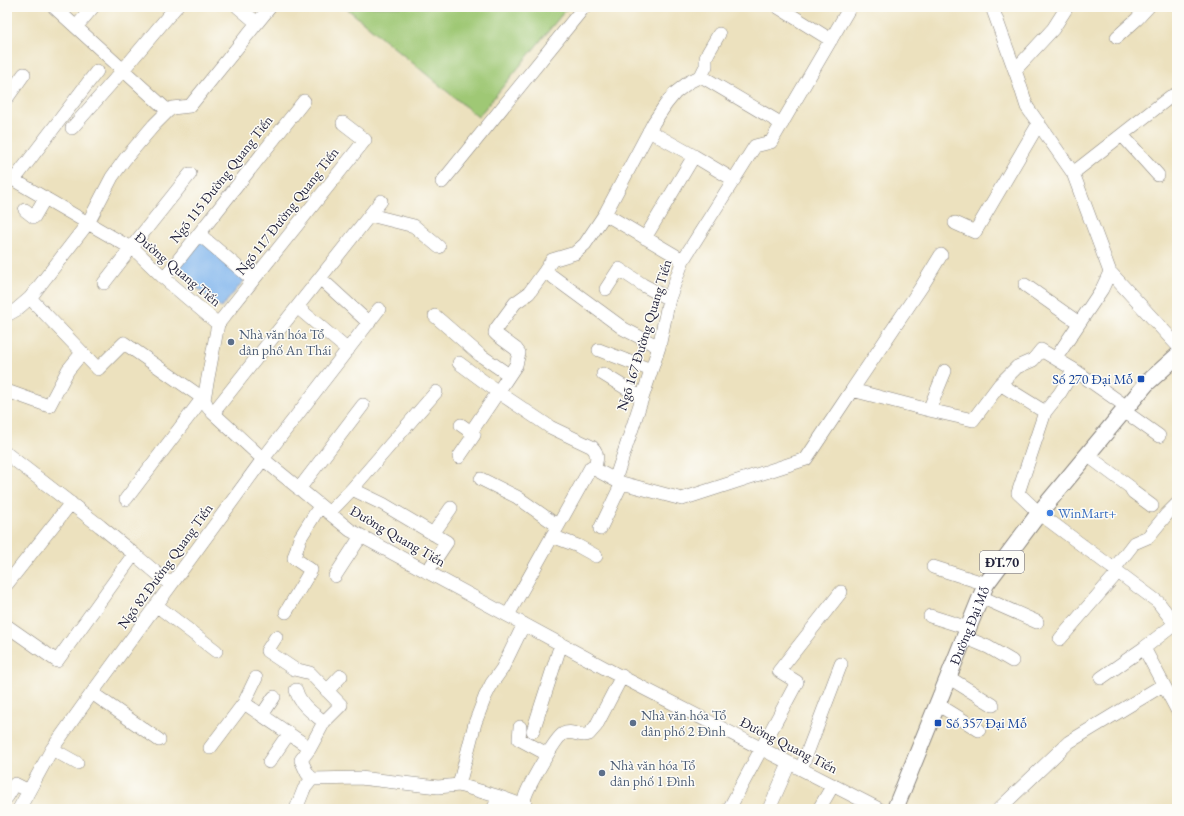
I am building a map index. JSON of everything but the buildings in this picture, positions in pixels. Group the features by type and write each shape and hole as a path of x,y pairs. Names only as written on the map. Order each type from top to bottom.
{"main road":[{"name":"Đường Đại Mỗ","path":"895,809 983,590 1039,513 1125,409 1147,384 1177,356"}],"street":[{"path":"54,7 168,111"},
{"path":"76,27 93,7"},
{"path":"72,128 176,7"},
{"path":"238,7 257,23"},
{"path":"7,315 16,310 30,298 88,223 112,176 154,125 172,108 190,106 270,7"},
{"path":"442,182 584,7"},
{"path":"778,7 831,40"},
{"name":"Ngõ 167 Đường Quang Tiến","path":"600,528 618,481 642,398 659,347 669,298 683,260 756,146 771,142 850,7"},
{"path":"992,7 1027,107 1073,173 1110,272 1177,345"},
{"path":"1015,70 1053,28 1067,7"},
{"path":"1117,38 1138,19 1148,7"},
{"path":"459,457 474,435 466,429 498,392 516,365 519,353 516,349 497,336 495,333 496,329 515,303 529,293 552,260 575,253 585,244 605,214 649,131 666,104 675,93 689,82 701,76 706,66 706,58 708,53 719,34"},
{"path":"11,178 97,71"},
{"path":"7,98 24,74"},
{"path":"701,76 782,124"},
{"path":"1073,173 1170,97 1177,94"},
{"name":"Ngõ 115 Đường Quang Tiến","path":"164,278 304,101"},
{"name":"Ngõ 117 Đường Quang Tiến","path":"218,324 365,140 344,123"},
{"path":"955,223 975,232 1039,123"},
{"path":"649,131 734,180"},
{"path":"1122,135 1158,175"},
{"path":"645,238 694,156"},
{"path":"104,283 190,174"},
{"name":"Đường Quang Tiến","path":"11,178 136,251 164,278 218,324 204,399 207,406 263,459 350,530 622,676 652,694 879,809"},
{"path":"24,210 34,217 45,198"},
{"path":"213,413 381,201"},
{"path":"605,214 683,260"},
{"path":"370,215 414,226 439,247"},
{"path":"198,234 253,280"},
{"path":"508,615 591,467 618,481 682,499 806,459 922,286 941,255"},
{"path":"606,289 619,269 643,285 669,298"},
{"path":"545,271 624,329 659,347"},
{"path":"1056,358 1102,289 1110,272"},
{"path":"320,278 369,323"},
{"path":"1025,285 1079,323"},
{"path":"30,298 98,369 124,343 204,399 198,403 126,499"},
{"path":"297,307 348,350"},
{"name":"Ngõ 82 Đường Quang Tiến","path":"19,809 52,749 92,693 263,459 379,309"},
{"path":"435,316 480,355 509,375"},
{"path":"599,350 651,370"},
{"path":"852,390 973,420 1000,384 1017,367 1033,360 1041,350 1073,369 1159,436"},
{"path":"7,391 49,406 68,370 82,353"},
{"path":"459,363 498,392 550,427 592,447 596,451 597,456 594,469"},
{"path":"1073,369 1060,393 1045,412 1018,493 1039,513 1158,602 1176,624 1101,678"},
{"path":"929,410 945,372"},
{"path":"603,374 642,398"},
{"path":"1000,384 1045,412"},
{"path":"286,612 311,570 294,558 300,538 325,510 352,489 436,392"},
{"path":"299,489 363,405"},
{"path":"7,454 71,503 171,585"},
{"path":"1087,455 1130,487 1133,492 1152,506"},
{"path":"481,479 517,497 555,531 596,556"},
{"path":"352,489 383,504 447,542 427,572"},
{"path":"7,584 71,503"},
{"path":"1060,639 1116,571 1134,543 1148,537 1177,504"},
{"path":"433,534 451,508"},
{"path":"334,576 362,536"},
{"path":"7,626 57,661 134,554"},
{"path":"933,567 983,590 1037,622"},
{"path":"729,809 797,682 779,671 841,592"},
{"path":"156,605 216,651"},
{"path":"930,616 966,633 1012,661"},
{"path":"459,785 475,723 485,697 492,683 502,669 524,624"},
{"path":"276,637 267,651 294,670 310,673 341,705 324,722 310,748 301,760 307,773 312,779"},
{"path":"533,731 561,644"},
{"path":"1144,648 1177,710"},
{"path":"769,809 795,766 841,664"},
{"path":"327,691 342,676"},
{"path":"312,779 360,778 438,787 459,785 500,797 524,807 526,794 555,741 564,733 573,732 583,739 590,734 596,726 622,676"},
{"path":"948,677 993,705"},
{"path":"210,748 244,703 256,678"},
{"path":"999,809 1069,742 1163,686"},
{"path":"296,690 305,706 324,722"},
{"path":"92,693 159,740"},
{"path":"262,715 274,697"},
{"path":"244,703 310,748"},
{"path":"937,704 979,730"},
{"path":"520,727 519,739 548,754"},
{"path":"268,762 289,733"},
{"path":"52,749 77,763"},
{"path":"296,809 304,789 312,779"},
{"path":"7,797 15,784 29,791"},
{"path":"819,809 833,785"},
{"path":"494,809 500,797"}],"green space":[{"path":"345,7 568,7 478,117"}],"water":[{"path":"201,239 247,277 221,308 176,270"}],"place":[{"name":"Nhà văn hóa Tổ dân phố An Thái","path":"231,342"},
{"name":"Số 270 Đại Mỗ","path":"1141,379"},
{"name":"WinMart+","path":"1050,513"},
{"name":"Nhà văn hóa Tổ dân phố 2 Đình","path":"633,723"},
{"name":"Số 357 Đại Mỗ","path":"938,723"},
{"name":"Nhà văn hóa Tổ dân phố 1 Đình","path":"602,773"}]}
